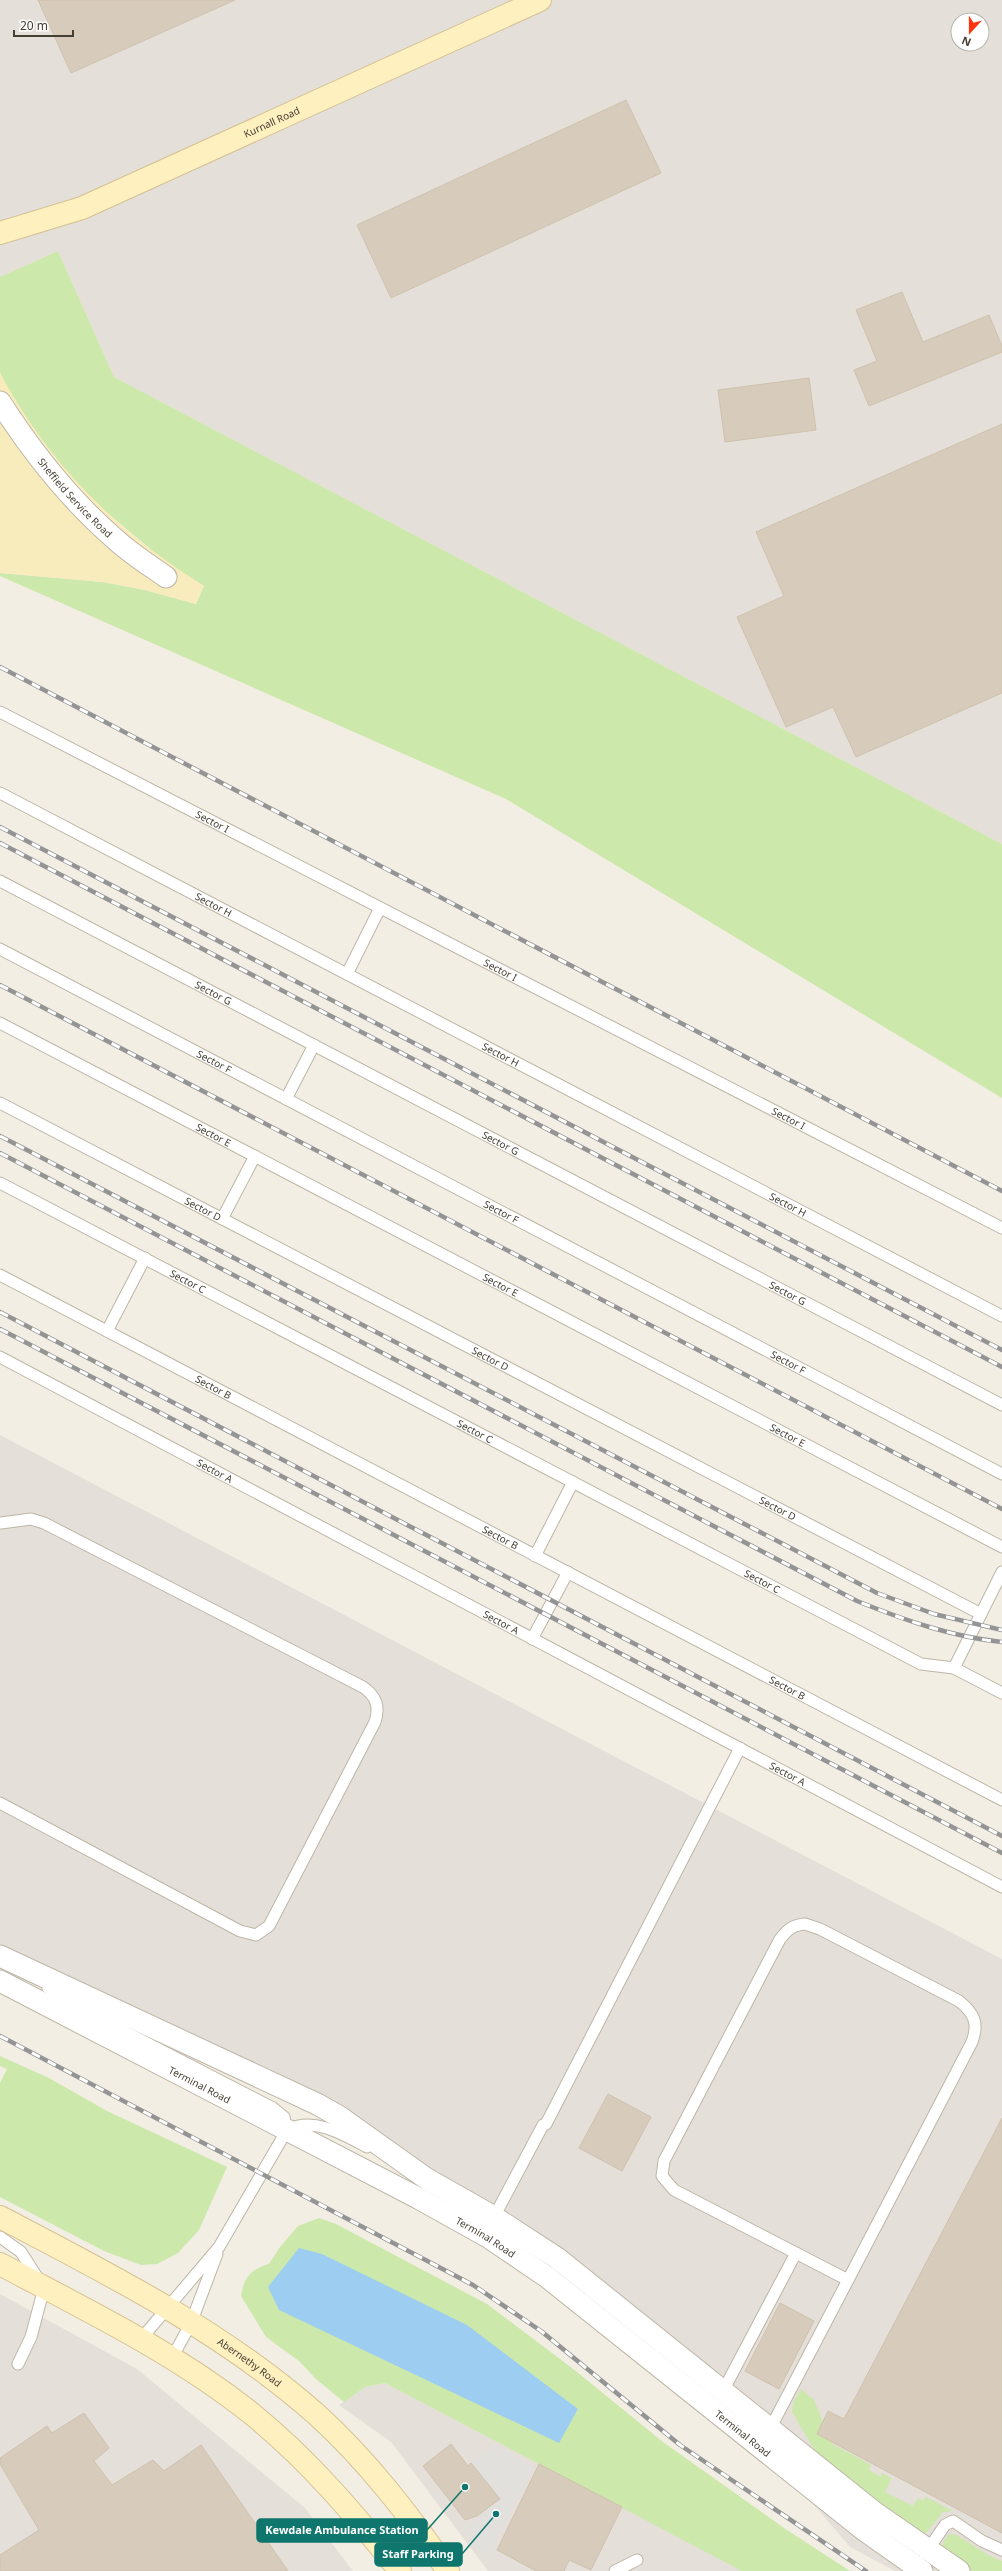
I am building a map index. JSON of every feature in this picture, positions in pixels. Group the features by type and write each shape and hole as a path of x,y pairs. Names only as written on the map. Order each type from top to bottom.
{"main road":[{"name":"Kurnall Road","path":"0,233 82,208 540,0"},
{"name":"Abernethy Road","path":"0,2217 96,2267 167,2308 240,2354 316,2414 377,2478 429,2544 448,2571"},
{"path":"0,2264 141,2339 172,2358 252,2414 301,2458 347,2505 394,2569"}],"street":[{"name":"Sheffield Service Road","path":"0,402 24,440 84,510 115,540 166,577"},
{"path":"0,1957 317,2104 340,2117 427,2179 494,2216 584,2278 874,2512 959,2571"},
{"name":"Terminal Road","path":"0,1981 459,2220 518,2256 581,2303 864,2530 919,2569"}],"lane":[{"name":"Sector I","path":"0,712 1002,1228"},
{"name":"Sector H","path":"0,793 1002,1316"},
{"name":"Sector G","path":"0,881 1002,1405"},
{"path":"347,974 380,908"},
{"name":"Sector F","path":"0,949 1002,1474"},
{"name":"Sector E","path":"0,1023 1002,1547"},
{"path":"286,1099 314,1045"},
{"name":"Sector D","path":"0,1103 981,1614"},
{"path":"222,1219 255,1156"},
{"name":"Sector C","path":"0,1183 921,1664 954,1668"},
{"path":"107,1331 145,1258"},
{"name":"Sector B","path":"0,1274 1002,1800"},
{"name":"Sector A","path":"0,1357 1002,1887"},
{"path":"535,1556 573,1482"},
{"path":"0,1523 31,1519 44,1523 363,1687 372,1693 377,1702 378,1713 375,1722 269,1926 256,1935 240,1931 0,1804"},
{"path":"532,1639 568,1572"},
{"path":"1002,1572 954,1668 1002,1693"},
{"path":"494,2216 543,2125 546,2124 740,1748"},
{"path":"770,2429 848,2280 972,2042 976,2031 976,2020 970,2010 959,2001 820,1929 805,1924 795,1925 787,1930 780,1939 662,2169 662,2176 667,2184 674,2190 848,2280"},
{"path":"0,1957 83,2010 273,2108 284,2117 287,2130 219,2247 191,2323 172,2358"},
{"path":"287,2130 304,2125 330,2129 427,2179"},
{"path":"0,2237 21,2252 44,2288 31,2336 18,2364"},
{"path":"141,2339 219,2247"},
{"path":"723,2391 796,2253"},
{"path":"919,2569 928,2550 945,2525 953,2521 982,2541 1002,2550"},
{"path":"394,2569 429,2544"},
{"path":"615,2571 637,2560"}],"shaded area":[{"path":"0,0 1002,0 1002,844 114,377 58,251 0,277"},
{"path":"0,1435 1002,1959 1002,2571 895,2571 850,2547 680,2349 464,2193 0,1947"},
{"path":"0,2294 137,2369 305,2508 353,2571 0,2571"},
{"path":"385,2383 744,2571 488,2571 391,2442 339,2405 365,2387"},
{"path":"495,2445 535,2467 486,2559 463,2529 500,2498 471,2463"}],"green space":[{"path":"58,251 114,377 1002,844 1002,1098 506,799 0,576 0,573 103,582 145,590 196,604 204,586 166,562 86,495 49,451 19,409 0,373 0,277"},
{"path":"0,2056 49,2078 107,2111 227,2167 199,2230 178,2253 157,2264 141,2265 104,2251 0,2197 0,2083 7,2069 0,2066"},
{"path":"319,2218 336,2224 487,2304 577,2372 663,2442 784,2528 850,2571 742,2571 385,2383 365,2387 344,2402 316,2379 299,2361 266,2337 241,2296 242,2289 249,2275 257,2268 269,2264 280,2247 298,2226"},
{"path":"801,2389 814,2400 832,2444 871,2465 869,2470 881,2477 882,2473 892,2478 885,2492 913,2506 918,2498 923,2501 926,2497 953,2511 943,2512 927,2532 919,2536 819,2458 792,2412 794,2401"},
{"path":"955,2534 988,2555 1002,2561 1002,2571 972,2571 942,2553 942,2545 948,2535"}],"sand":[{"path":"0,373 19,406 40,437 87,493 142,542 172,565 204,586 196,604 145,590 103,582 0,573"}],"water":[{"path":"299,2248 322,2254 467,2325 578,2409 559,2443 279,2310 268,2287"}],"building":[{"path":"38,0 235,0 71,73"},
{"path":"626,100 661,173 391,298 357,225"},
{"path":"902,292 923,342 989,315 1002,346 1002,352 869,406 854,370 877,361 856,310"},
{"path":"809,378 816,430 725,442 718,390"},
{"path":"1002,424 1002,693 856,757 833,707 786,727 737,617 784,596 756,532"},
{"path":"608,2094 651,2117 622,2171 579,2148"},
{"path":"1002,2118 1002,2533 817,2434 828,2411 844,2419"},
{"path":"780,2303 814,2321 779,2389 745,2371"},
{"path":"84,2413 109,2448 94,2461 112,2485 153,2460 164,2471 201,2445 288,2571 0,2571 0,2555 39,2530 0,2464 0,2458 47,2426 52,2433"},
{"path":"451,2444 468,2466 471,2463 500,2499 477,2516 465,2520 423,2466"},
{"path":"539,2464 622,2507 591,2570 569,2560 564,2571 536,2571 497,2550"}],"railway":[{"path":"0,667 1002,1191"},
{"path":"0,827 1002,1350"},
{"path":"0,843 1002,1367"},
{"path":"0,985 1002,1509"},
{"path":"0,1136 877,1593 934,1614 1002,1630"},
{"path":"0,1153 857,1601 928,1627 983,1640 1002,1642"},
{"path":"0,1312 1002,1836"},
{"path":"0,1329 1002,1853"},
{"path":"0,2036 473,2285 541,2331 680,2445 866,2571"}],"place":[{"name":"Kewdale Ambulance Station","path":"465,2487"},
{"name":"Staff Parking","path":"496,2514"}]}
